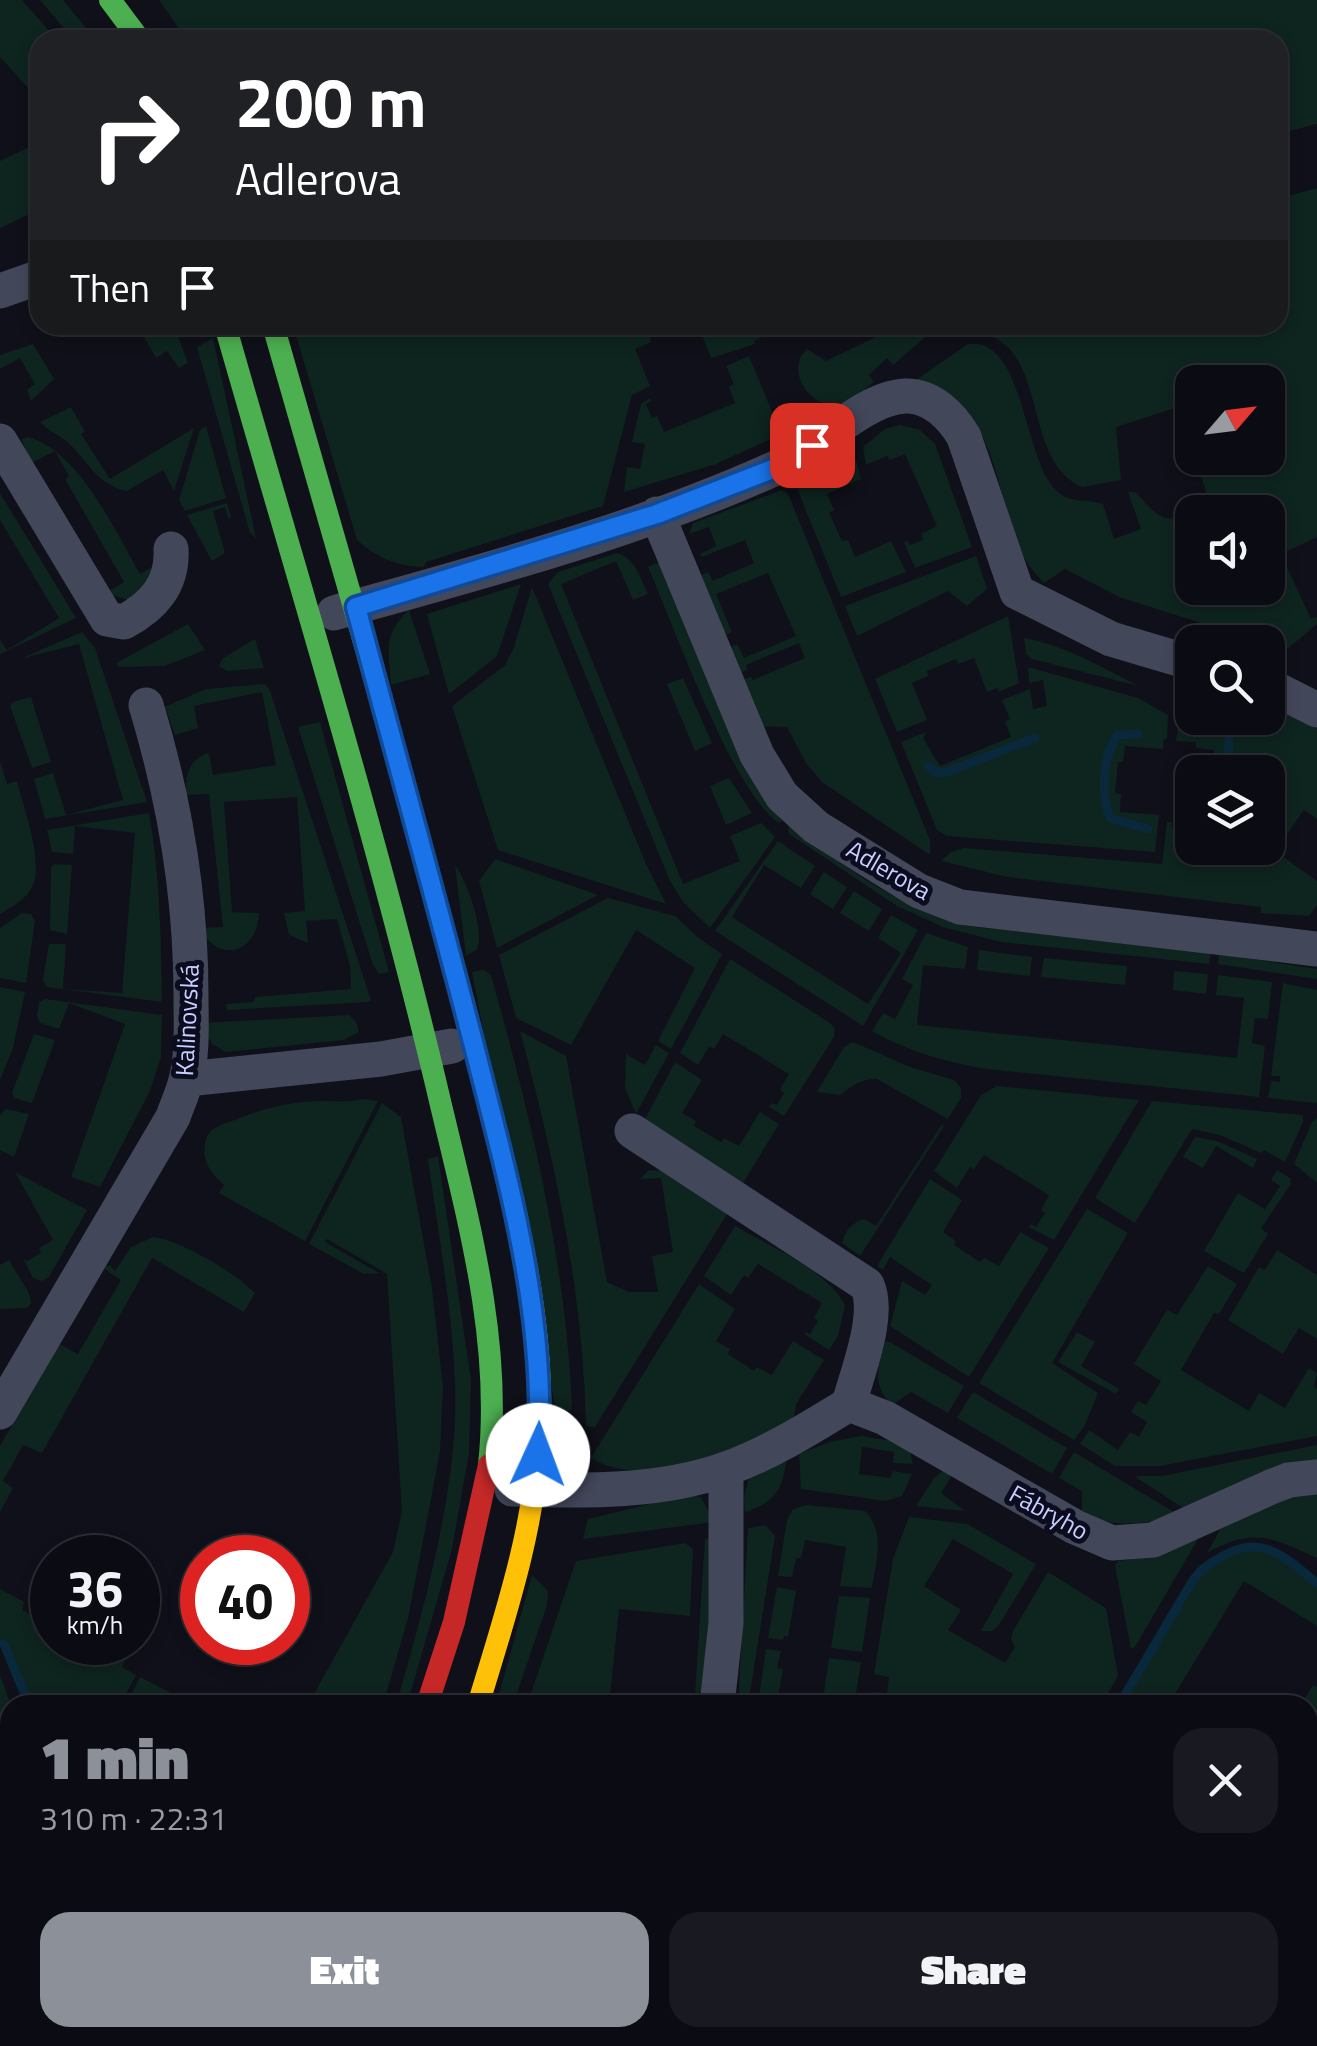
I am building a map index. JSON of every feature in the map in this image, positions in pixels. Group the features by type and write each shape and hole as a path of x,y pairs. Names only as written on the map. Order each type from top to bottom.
{"street":[{"path":"110,0 132,30"},
{"path":"229,335 429,1052 473,1240 490,1343 493,1426 486,1488 454,1622 429,1695"},
{"path":"257,335 270,370 296,404"},
{"path":"276,335 356,607 472,1042 518,1224 536,1330 540,1421 536,1489 481,1695"},
{"path":"309,620 657,514 783,465 880,402 905,396 941,408 955,421 964,437 1017,592 1111,639 1175,657"},
{"path":"0,441 107,619 124,622 151,606 167,578 171,549"},
{"name":"Adlerova","path":"657,514 757,755 782,796 816,827 920,891 960,908 1317,949"},
{"path":"1285,694 1317,710"},
{"name":"Kalinovská","path":"0,1412 172,1117 186,1079 191,966 182,854 172,798 146,705"},
{"path":"186,1079 429,1052 472,1042"},
{"path":"486,1488 651,1486 726,1469 794,1437 849,1404 870,1324 872,1304 868,1286 632,1131"},
{"name":"Fábryho","path":"849,1404 885,1418 1075,1527 1112,1543 1153,1540 1273,1486 1317,1477"},
{"path":"718,1695 726,1623 726,1469"}],"green space":[{"path":"0,0 22,0 48,30 30,30 30,90 0,57"},
{"path":"40,0 63,0 88,30 66,30"},
{"path":"159,0 1317,0 1317,124 1288,131 1288,30 180,30"},
{"path":"30,147 30,214 0,228 0,161"},
{"path":"1317,188 1317,537 1285,552 1285,495 1207,495 1201,475 1285,475 1285,365 1175,365 1175,408 1116,427 1121,480 1082,487 1054,461 1020,364 1006,345 989,335 1288,335 1288,196"},
{"path":"143,335 178,335 188,363 179,368 167,351 156,358"},
{"path":"296,335 655,335 650,337 651,342 635,349 650,386 632,395 603,506 426,562 424,567 388,560 357,540"},
{"path":"702,335 767,335 755,344 711,358"},
{"path":"880,335 928,335 893,365 887,358 869,375 874,382 839,405 828,405 810,395 799,377 798,367 807,349 826,361"},
{"path":"213,338 256,538 250,533 197,347"},
{"path":"33,344 54,379 31,401 27,390 35,384 20,358 0,369 0,355"},
{"path":"968,344 987,347 1013,380 1037,456 1059,493 1103,504 1114,539 1141,529 1128,492 1135,492 1160,516 1175,518 1175,605 1285,605 1285,563 1311,619 1317,617 1317,624 1286,650 1285,625 1207,625 1119,597 1065,569 1044,583 1018,547 988,450 969,415 936,390 913,382"},
{"path":"749,356 776,421 777,436 716,464 624,492 627,467 640,469 645,444 632,442 641,404 650,398 646,404 664,432 735,403 729,387 734,384 726,366"},
{"path":"71,407 85,432 81,434 110,479 194,428 174,491 163,470 127,491 100,478 66,441 40,422"},
{"path":"900,425 920,430 935,444 972,547 915,568 904,542 910,545 923,540 921,534 937,526 905,454 866,465 863,447 885,429"},
{"path":"206,426 226,498 185,511 179,500 200,430"},
{"path":"29,437 55,451 29,464 22,439"},
{"path":"56,452 94,495 140,574 159,563 132,601 106,593 124,582 65,479 69,476"},
{"path":"854,453 861,479 827,494 834,510 829,513 842,541 848,540 855,557 891,541 906,572 841,597 798,491 799,484 825,473"},
{"path":"782,490 788,494 930,840 930,855 822,782 806,763 787,727 757,726 739,681 751,677 753,680 805,658 799,643 746,665 747,670 736,674 727,649 737,644 744,658 796,636 768,573 716,594 732,632 722,637 697,577 708,572 713,581 754,563 745,540 702,557 700,554 716,546 709,527 689,534 693,523"},
{"path":"0,493 76,618 0,654 0,640 7,650 59,618 0,520"},
{"path":"227,503 231,517 228,518 225,507 213,511 225,553 212,561 187,515"},
{"path":"617,553 633,564 648,594 633,600 616,561 561,584 683,884 740,861 730,836 761,823 775,837 710,928 683,902 670,881 548,584 558,572"},
{"path":"976,556 987,589 967,606 948,591 857,636 845,606"},
{"path":"659,562 763,797 782,821 779,823 761,806 743,778 706,705 648,567"},
{"path":"521,584 497,656 449,694 427,614"},
{"path":"532,587 666,904 498,850 452,706 505,665"},
{"path":"409,610 430,674 391,685 391,636"},
{"path":"1008,616 1019,683 999,692 997,688 987,692 974,658 958,664 956,659 927,671 928,676 912,683 927,720 897,732 875,679"},
{"path":"188,624 205,650 165,666 119,667 116,663"},
{"path":"82,632 95,648 147,802 45,819 34,779 53,773 66,815 123,800 79,644 20,659"},
{"path":"1024,638 1068,651 1139,686 1032,659 1026,654"},
{"path":"255,639 264,668 227,671 219,666 223,658"},
{"path":"1028,667 1138,698 1168,715 1163,749 1125,746 1123,762 1118,762 1115,793 1121,794 1120,812 1159,815 1155,852 947,836 937,830 901,742 926,732 923,738 940,766 1011,737 1005,721 1010,719 1002,700 1030,689 1033,709 1047,706 1043,680 1029,683"},
{"path":"683,678 712,743 695,751 667,684"},
{"path":"264,684 269,688 371,1000 367,1002 227,1010 226,1004 254,1002 255,997 351,989 350,966 337,919 306,921 308,943 289,935 284,913 305,911 297,797 224,802 232,912 259,913 257,927 244,945 226,950 208,940 201,928 223,927 209,794 186,795 187,775 196,760 209,753 213,775 276,765 262,692 194,706 198,728 175,735 166,709 134,720 206,689"},
{"path":"31,697 51,762 32,768 10,706"},
{"path":"1285,708 1294,712 1317,729 1317,819 1304,810 1285,837 1285,755 1214,755 1214,750 1196,748 1196,742 1176,741 1177,735 1285,735"},
{"path":"320,722 389,972 379,974 373,965 298,727"},
{"path":"0,761 7,784 17,781 36,866 28,893 0,914"},
{"path":"729,778 752,813 726,825 710,786"},
{"path":"149,813 158,884 162,1002 47,987 43,980 49,944 66,944 63,989 122,993 135,833 75,826 73,854 52,852 47,830"},
{"path":"1167,822 1172,822 1175,865 1285,865 1285,858 1317,881 1317,905 1309,916 1261,913 1261,907 1008,877 941,861 964,848 1162,864"},
{"path":"788,825 873,884 942,918 967,926 1211,952 1209,964 1001,942 943,927 897,906 789,834"},
{"path":"778,841 815,866 801,888 764,865 732,917 868,1004 901,953 878,938 891,915 918,930 863,1026 715,931"},
{"path":"495,859 598,895 497,948 479,881"},
{"path":"72,865 67,934 50,930 51,867"},
{"path":"455,865 469,894 479,931 477,949 466,956"},
{"path":"824,872 847,887 833,909 810,894"},
{"path":"854,891 882,909 869,931 840,913"},
{"path":"608,898 675,916 722,954 671,1049 658,1041 695,968 636,930 571,1045 516,1018 499,955"},
{"path":"22,913 31,914 35,921 26,983 0,978 0,928"},
{"path":"926,933 968,947 965,969 923,965 917,1025 1237,1058 1244,998 1216,995 1218,975 1272,982 1268,1019 1255,1018 1252,1043 1265,1046 1259,1097 987,1069 900,1045 872,1031 883,1013 895,1019 913,985 902,979"},
{"path":"979,950 1032,957 1030,976 977,970"},
{"path":"1219,954 1317,969 1317,979 1218,964"},
{"path":"1044,958 1127,966 1125,985 1041,977"},
{"path":"730,959 835,1029 834,1037 784,1116 769,1107 772,1103 777,1105 789,1074 723,1034 698,1065 680,1053"},
{"path":"484,970 491,975 520,1082 554,1244 572,1409 558,1421 472,972"},
{"path":"1174,971 1208,974 1206,994 1173,990"},
{"path":"1283,983 1317,990 1317,1103 1268,1098 1271,1081 1280,1082 1280,1076 1271,1076"},
{"path":"0,987 25,992 13,1048 0,1080"},
{"path":"45,999 162,1015 161,1057 150,1091 100,1187 71,1177 125,1024 69,1003 59,1029 40,1023 39,1002"},
{"path":"349,1015 359,1032 344,1040 226,1052 212,1044 202,1023"},
{"path":"520,1031 566,1056 607,1282 629,1292 658,1292 652,1256 673,1252 661,1178 640,1179 649,1170 662,1171 729,1211 595,1427 586,1426 579,1326 565,1227"},
{"path":"34,1034 55,1040 32,1103 14,1098 12,1093"},
{"path":"853,1042 910,1067 954,1080 961,1088 961,1098 948,1119 877,1079 858,1083 841,1095 817,1092 844,1047"},
{"path":"656,1045 669,1053 636,1114 625,1088 626,1054 645,1065"},
{"path":"675,1062 702,1080 682,1113 696,1121 694,1126 721,1142 724,1138 739,1146 760,1112 779,1124 742,1185 643,1123"},
{"path":"997,1086 1139,1100 1054,1240 1029,1227 1036,1227 1045,1213 1041,1210 1049,1195 984,1155 974,1169 970,1167 957,1188 934,1171 981,1095"},
{"path":"378,1101 305,1241 219,1193 224,1185 211,1172 205,1156 205,1144 213,1129 281,1105"},
{"path":"1152,1101 1303,1115 1303,1122 1285,1162 1264,1150 1261,1153 1220,1135 1192,1129 1135,1223 1095,1198"},
{"path":"382,1103 401,1117 432,1288 443,1387 440,1451 408,1618 386,1695 314,1695 393,1552 402,1511 387,1274 327,1239 325,1242 379,1273 364,1274 309,1244"},
{"path":"6,1109 29,1114 14,1157 0,1150 0,1115"},
{"path":"1317,1118 1317,1181 1316,1182 1294,1164"},
{"path":"942,1124 860,1256 842,1243 847,1231 864,1219 876,1226"},
{"path":"1195,1137 1217,1141 1257,1159 1253,1168 1216,1146 1203,1168 1183,1157"},
{"path":"438,1156 471,1380 469,1453 452,1549 410,1695 399,1695 438,1544 455,1420 451,1325 428,1159"},
{"path":"1277,1170 1290,1178 1291,1184 1261,1228 1268,1234 1244,1273 1204,1251 1238,1193 1265,1209 1280,1186 1271,1180"},
{"path":"15,1172 87,1210 49,1277 42,1281 33,1278 23,1258 27,1261 41,1253 39,1248 53,1240"},
{"path":"930,1179 962,1200 943,1232 956,1241 954,1245 980,1262 984,1258 999,1266 1020,1232 1049,1248 969,1377 890,1326 902,1281 925,1295 932,1285 890,1257 883,1270 877,1266"},
{"path":"1087,1209 1128,1233 1052,1363 1098,1393 1074,1440 979,1383"},
{"path":"735,1226 796,1260 836,1292 845,1305 838,1336 829,1350 804,1334 810,1334 818,1321 814,1318 822,1303 758,1264 748,1278 744,1275 731,1295 704,1276"},
{"path":"153,1237 207,1259 255,1293 244,1312 152,1258 42,1453 23,1445 3,1481 13,1488 0,1512 0,1446 59,1344 78,1354 121,1280 103,1268 110,1265 115,1271 131,1247"},
{"path":"1277,1250 1317,1275 1317,1339 1299,1328 1283,1354 1228,1320 1259,1267 1265,1270"},
{"path":"9,1260 29,1293 31,1303 27,1308 0,1309 0,1265"},
{"path":"1208,1266 1237,1284 1219,1314 1214,1313 1181,1370 1249,1411 1259,1393 1285,1408 1309,1368 1317,1373 1317,1436 1160,1466 1115,1466 1080,1444 1089,1430 1118,1450 1130,1432 1139,1437 1147,1422 1131,1412 1138,1401 1146,1405 1161,1381 1134,1364 1167,1310 1177,1315"},
{"path":"699,1284 735,1309 716,1341 754,1371 757,1367 772,1375 793,1341 824,1360 796,1404 793,1422 720,1453 665,1468 639,1471 591,1458"},
{"path":"1077,1332 1095,1342 1081,1366 1119,1389 1116,1394 1058,1362"},
{"path":"885,1342 964,1386 948,1413 911,1392 892,1405 879,1383"},
{"path":"973,1392 1067,1448 1052,1474 957,1418"},
{"path":"861,1436 897,1442 909,1449 913,1464 893,1463 894,1452 862,1447 859,1474 891,1478 892,1471 912,1474 902,1496 886,1501 801,1489 799,1454"},
{"path":"1317,1445 1317,1460 1188,1511 1134,1476 1162,1476"},
{"path":"1074,1452 1179,1515 1130,1523 1082,1516 1082,1491 1059,1478"},
{"path":"786,1460 776,1494 745,1512 749,1478"},
{"path":"944,1470 952,1475 941,1493 965,1511 916,1506"},
{"path":"1317,1494 1317,1558 1262,1538 1237,1540 1207,1553 1222,1526 1279,1499"},
{"path":"687,1495 701,1497 714,1522 583,1539 588,1519"},
{"path":"806,1505 865,1511 877,1538 872,1588 840,1586 846,1547 805,1540 792,1577 778,1576 787,1520 793,1509"},
{"path":"909,1517 967,1524 1036,1564 999,1625 992,1631 981,1631 1013,1574 953,1539 924,1586 961,1610 948,1630 1005,1663 1015,1647 1013,1631 1048,1572 1106,1608 1118,1676 1107,1695 871,1695 887,1693 889,1677 874,1674 893,1559"},
{"path":"765,1525 775,1536 750,1695 739,1695 748,1528"},
{"path":"715,1537 703,1690 695,1695 705,1539"},
{"path":"1199,1537 1131,1649 1115,1566 1118,1561 1161,1555"},
{"path":"685,1543 693,1549 690,1616 619,1609 610,1695 530,1695 576,1561"},
{"path":"1236,1547 1273,1547 1317,1581 1317,1626 1244,1581 1174,1695 1122,1695 1198,1566"},
{"path":"532,1575 548,1591 547,1605 516,1695 499,1695"},
{"path":"777,1587 796,1591 788,1637 783,1640 768,1638"},
{"path":"0,1589 24,1602 22,1610 30,1614 30,1665 123,1665 136,1675 125,1695 23,1695 0,1642"},
{"path":"839,1596 870,1598 862,1652 831,1648"},
{"path":"766,1649 781,1651 777,1668 783,1669 778,1695 759,1695"},
{"path":"829,1658 861,1662 856,1695 823,1695"},
{"path":"0,1675 7,1695 0,1695"},
{"path":"140,1677 175,1695 131,1695"},
{"path":"1313,1685 1317,1687 1317,1695 1306,1695"}],"waterway":[{"path":"1138,734 1118,735 1113,744 1106,764 1105,798 1110,818 1148,829"},
{"path":"1228,755 1229,737"},
{"path":"928,766 938,773 947,772 1035,738"},
{"path":"1125,1695 1193,1580 1216,1560 1239,1549 1263,1548 1285,1558 1317,1583"},
{"path":"4,1644 25,1695"}],"traffic: fast":[{"path":"110,0 132,30"},
{"path":"228,335 361,798 458,1178 486,1321 491,1369 489,1465"},
{"path":"276,335 401,771 490,1110"}],"traffic: slow":[{"path":"481,1695 526,1531 540,1424 533,1305 490,1110"}],"traffic: jam":[{"path":"430,1695 454,1622 489,1465"}],"route":[{"path":"538,1455 536,1330 518,1224 451,956 356,607 657,514 783,465 812,445"}]}
